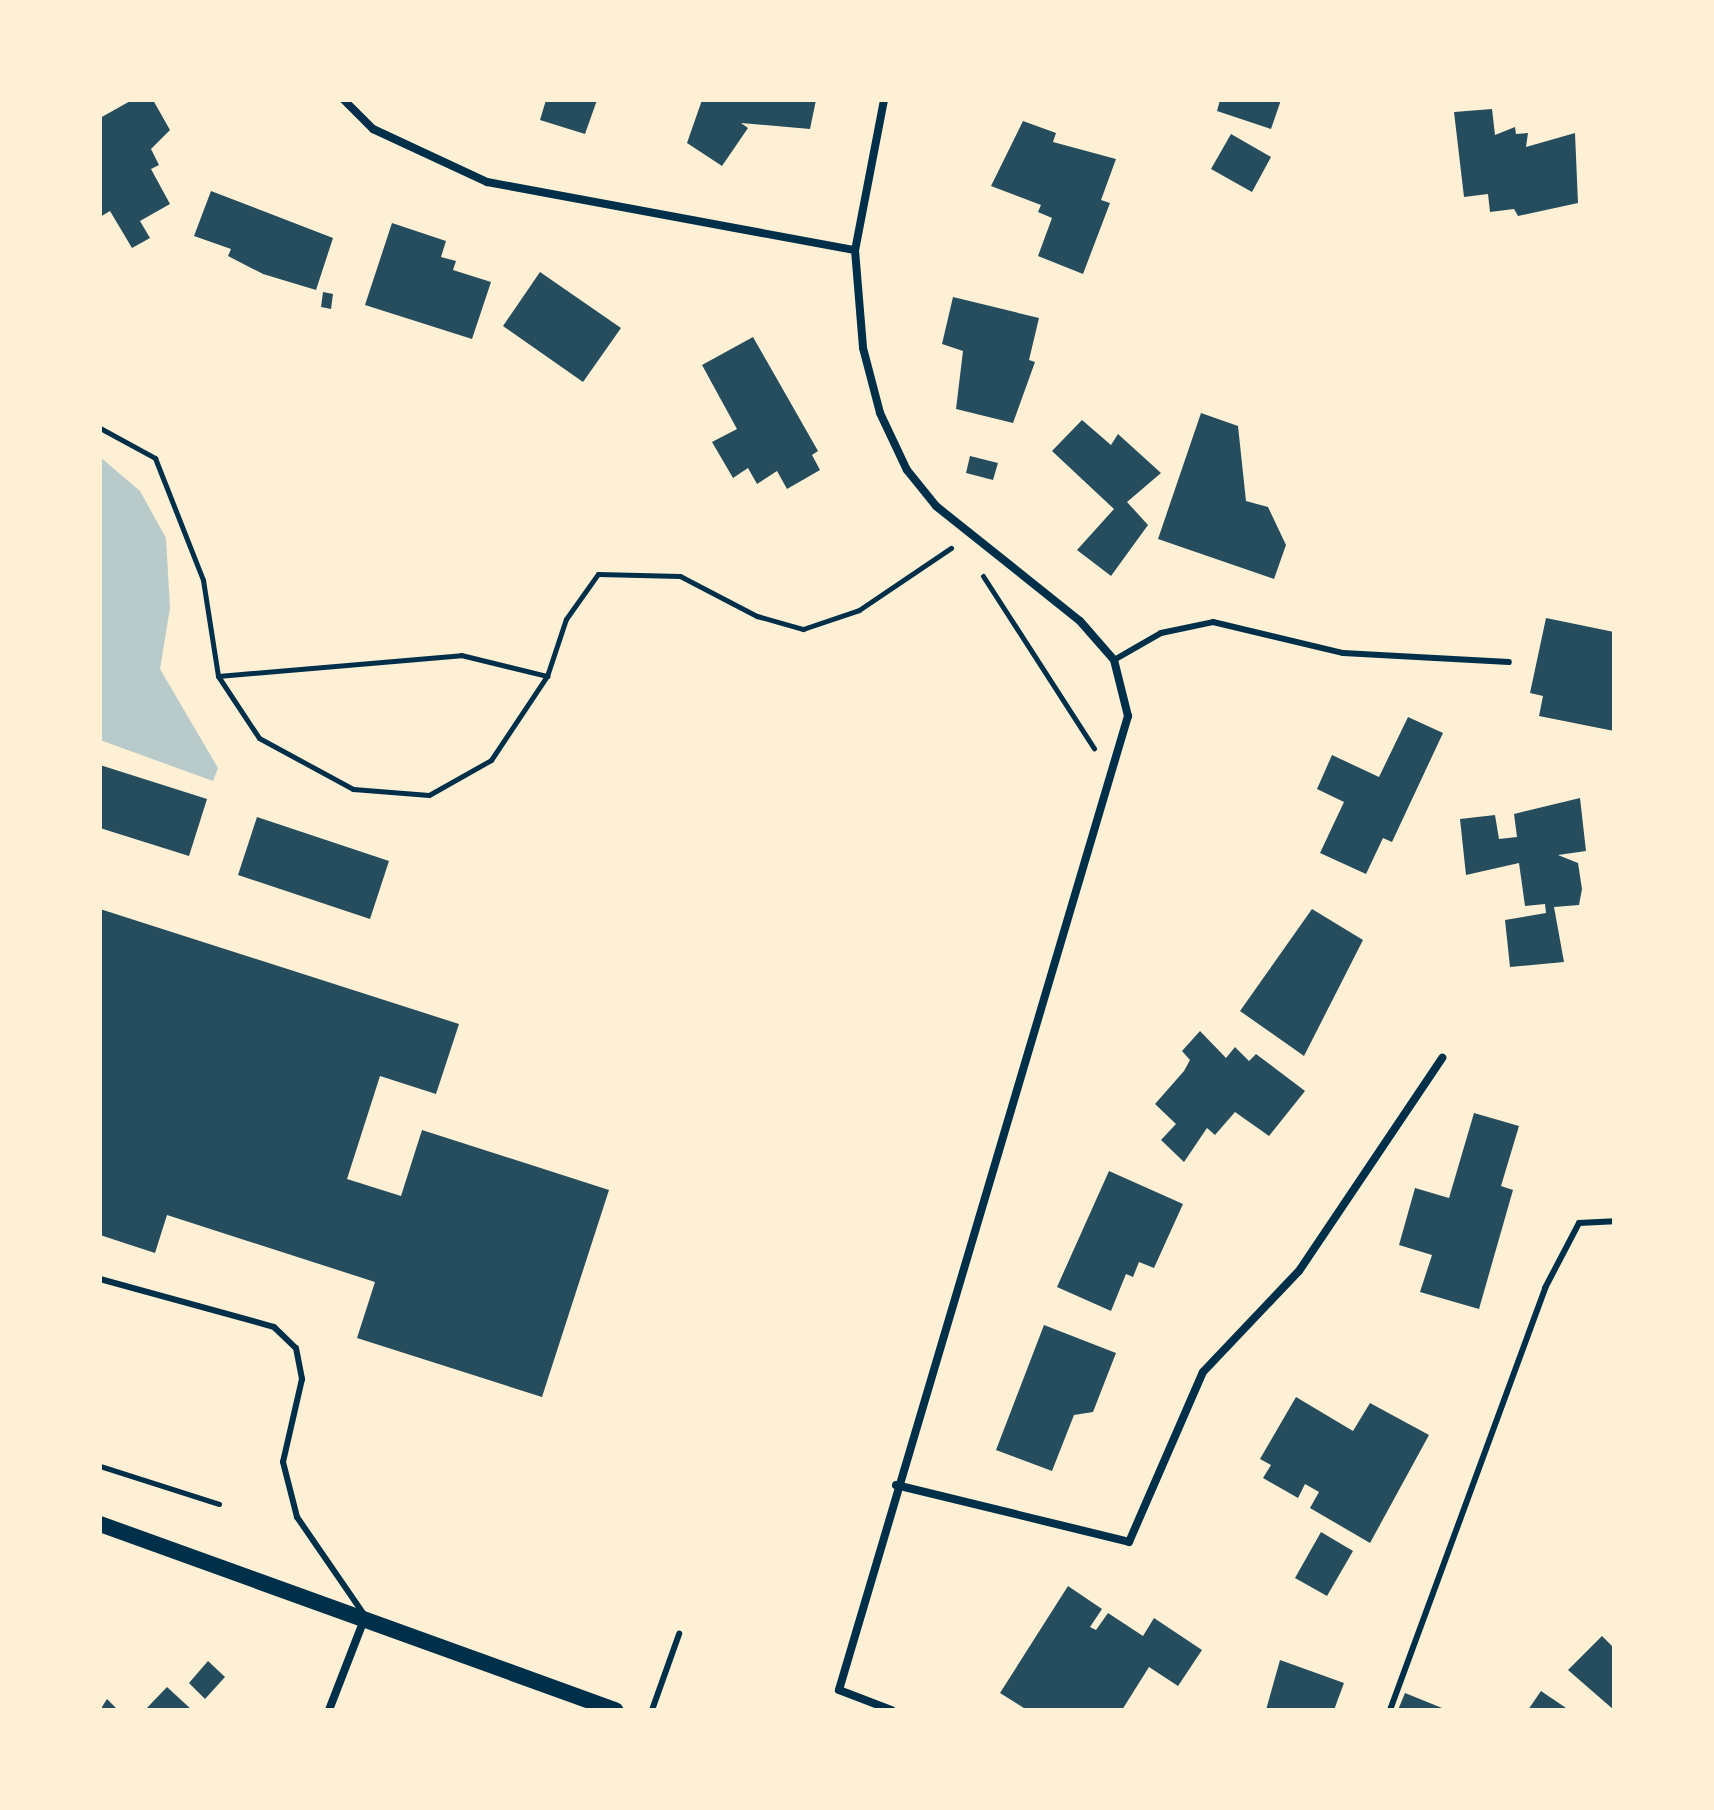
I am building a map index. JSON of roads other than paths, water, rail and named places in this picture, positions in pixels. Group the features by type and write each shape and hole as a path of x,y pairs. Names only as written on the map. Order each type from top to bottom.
{"main road":[{"path":"100,1524 365,1616 615,1710"}],"street":[{"path":"344,100 373,129 487,182 855,250"},
{"path":"884,100 855,250 863,348 880,413 907,470 968,535 1080,621 1114,660 1128,716 1118,761 896,1485 839,1690 891,1710"},
{"path":"896,1485 1129,1542 1203,1372 1299,1271 1442,1058"},
{"path":"329,1710 365,1616"}],"lane":[{"path":"1114,660 1161,633 1213,622 1343,653 1509,662"},
{"path":"1390,1710 1545,1288 1579,1223 1614,1221"},
{"path":"100,1279 274,1327 296,1348 302,1379 283,1462 297,1517 365,1616"},
{"path":"652,1710 679,1634"}]}
